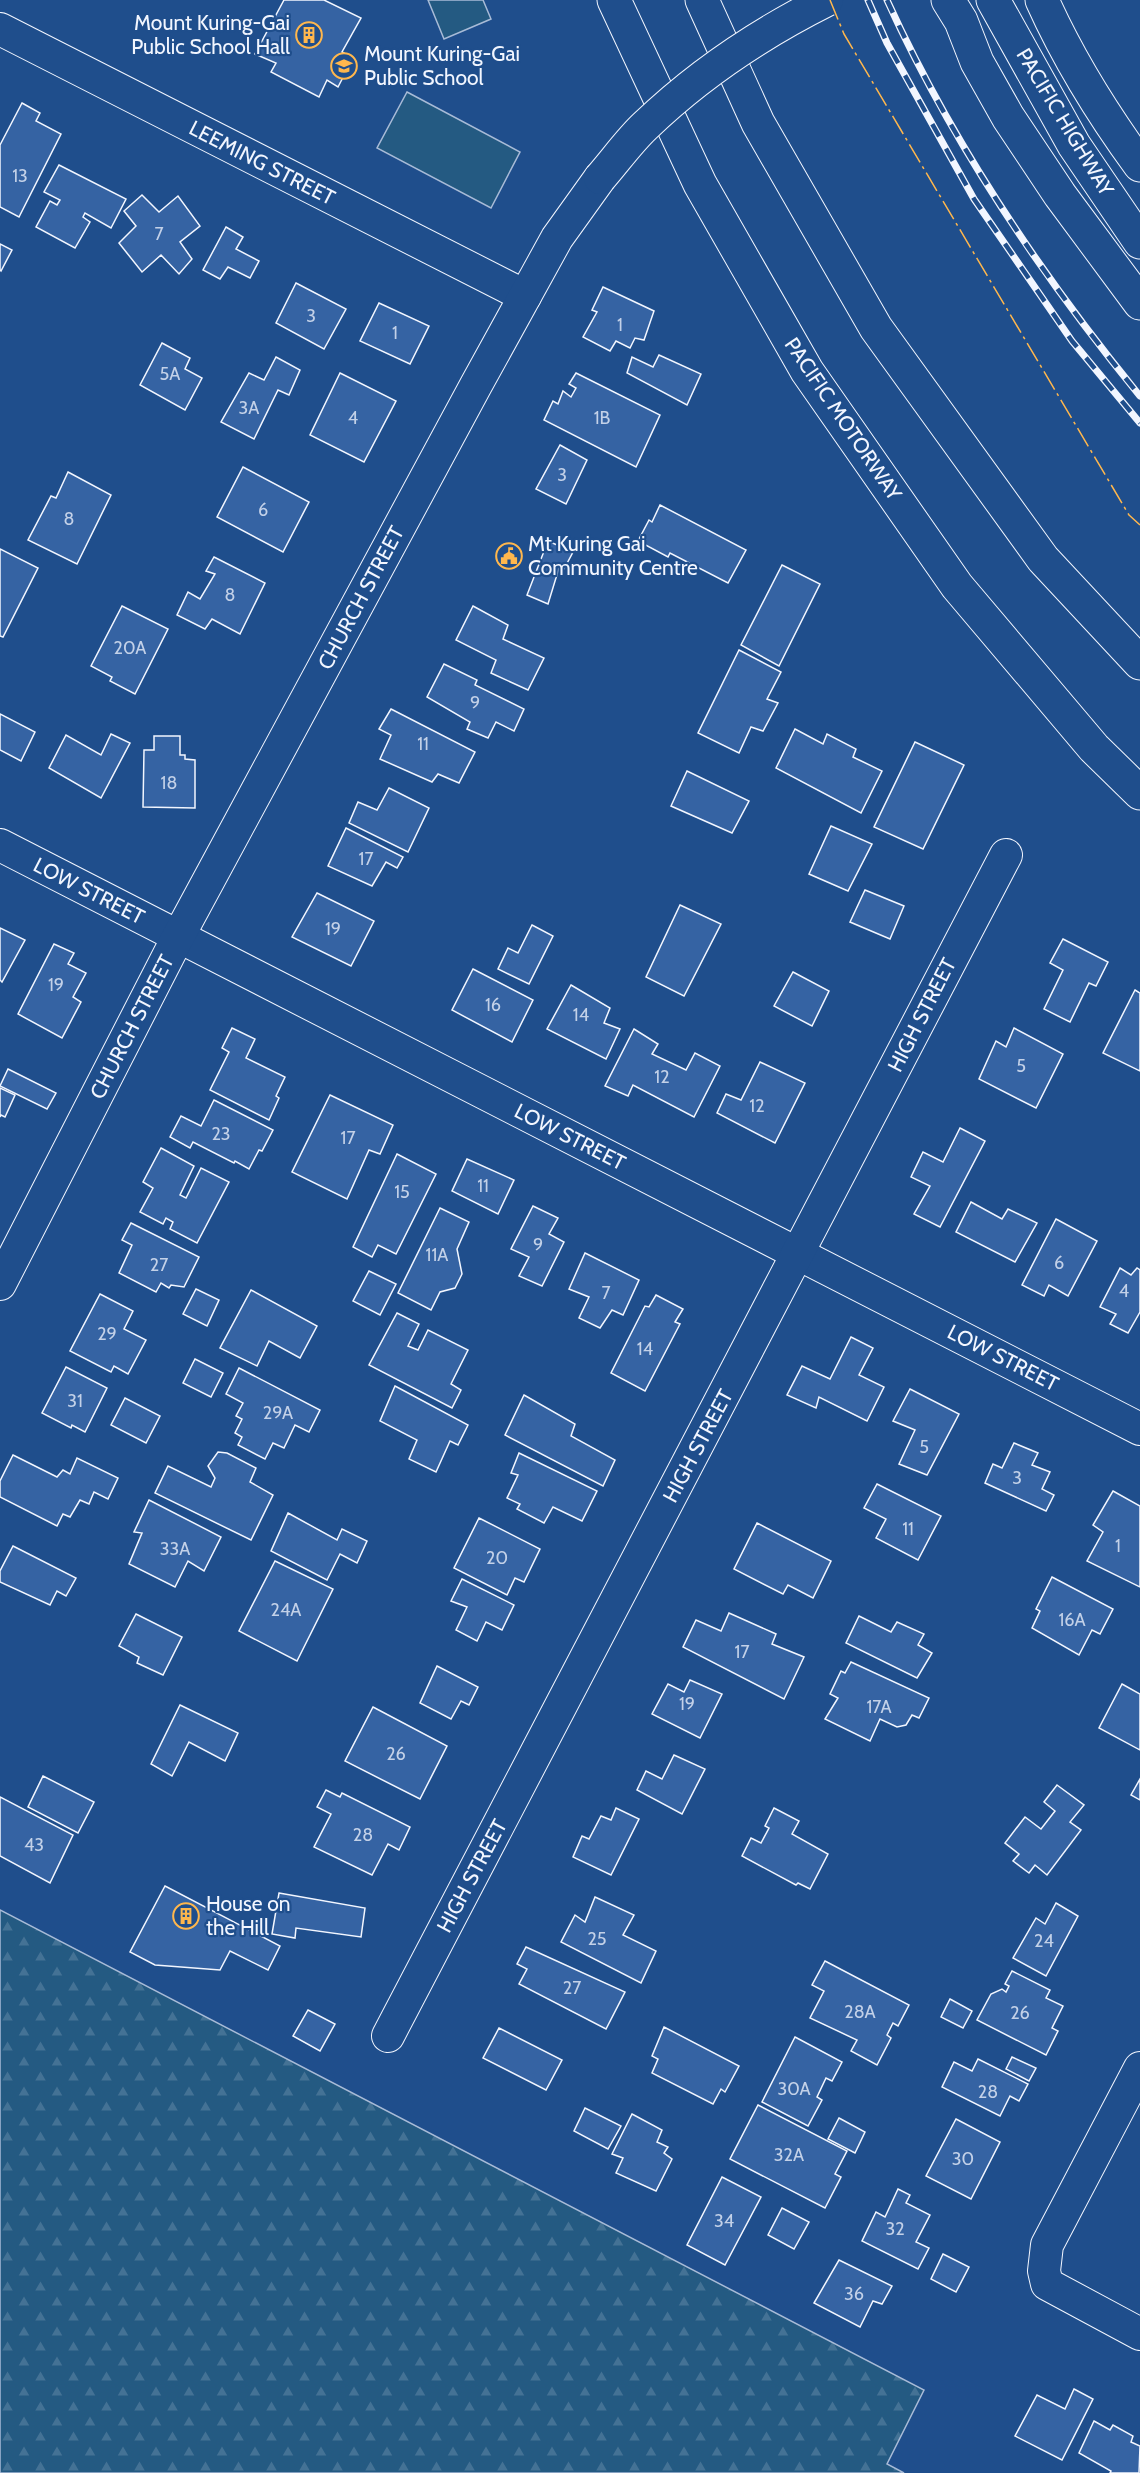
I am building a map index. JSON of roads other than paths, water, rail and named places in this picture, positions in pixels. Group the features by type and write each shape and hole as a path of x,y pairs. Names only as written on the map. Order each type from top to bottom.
{"main road":[{"name":"PACIFIC MOTORWAY","path":"614,0 700,184 807,371 957,586 1094,748 1140,793"},
{"path":"702,0 758,123 876,328 1043,559 1140,663"},
{"path":"948,0 961,21 977,62 1008,117 1060,195 1129,274 1140,303"},
{"name":"PACIFIC HIGHWAY","path":"993,0 1074,145 1140,242"},
{"name":"PACIFIC HIGHWAY","path":"1042,0 1060,40 1120,138 1140,165"}],"street":[{"name":"CHURCH STREET","path":"0,1284 178,937 557,238 600,178 644,126 698,79 749,43 827,0"},
{"name":"LEEMING STREET","path":"0,29 525,296"},
{"name":"LOW STREET","path":"0,845 1140,1429"},
{"name":"HIGH STREET","path":"388,2036 1006,855"},
{"path":"1140,2068 1047,2245 1044,2271 1047,2284 1140,2334"}],"railway":[{"path":"868,0 887,43 974,199 1072,341 1140,423"},
{"path":"887,0 940,105 1001,206 1068,303 1140,396"}],"place":[{"name":"Mount Kuring-Gai Public School Hall","path":"309,35"},
{"name":"Mount Kuring-Gai Public School","path":"344,66"},
{"name":"Mt Kuring Gai Community Centre","path":"509,556"},
{"name":"House on the Hill","path":"186,1916"}]}
